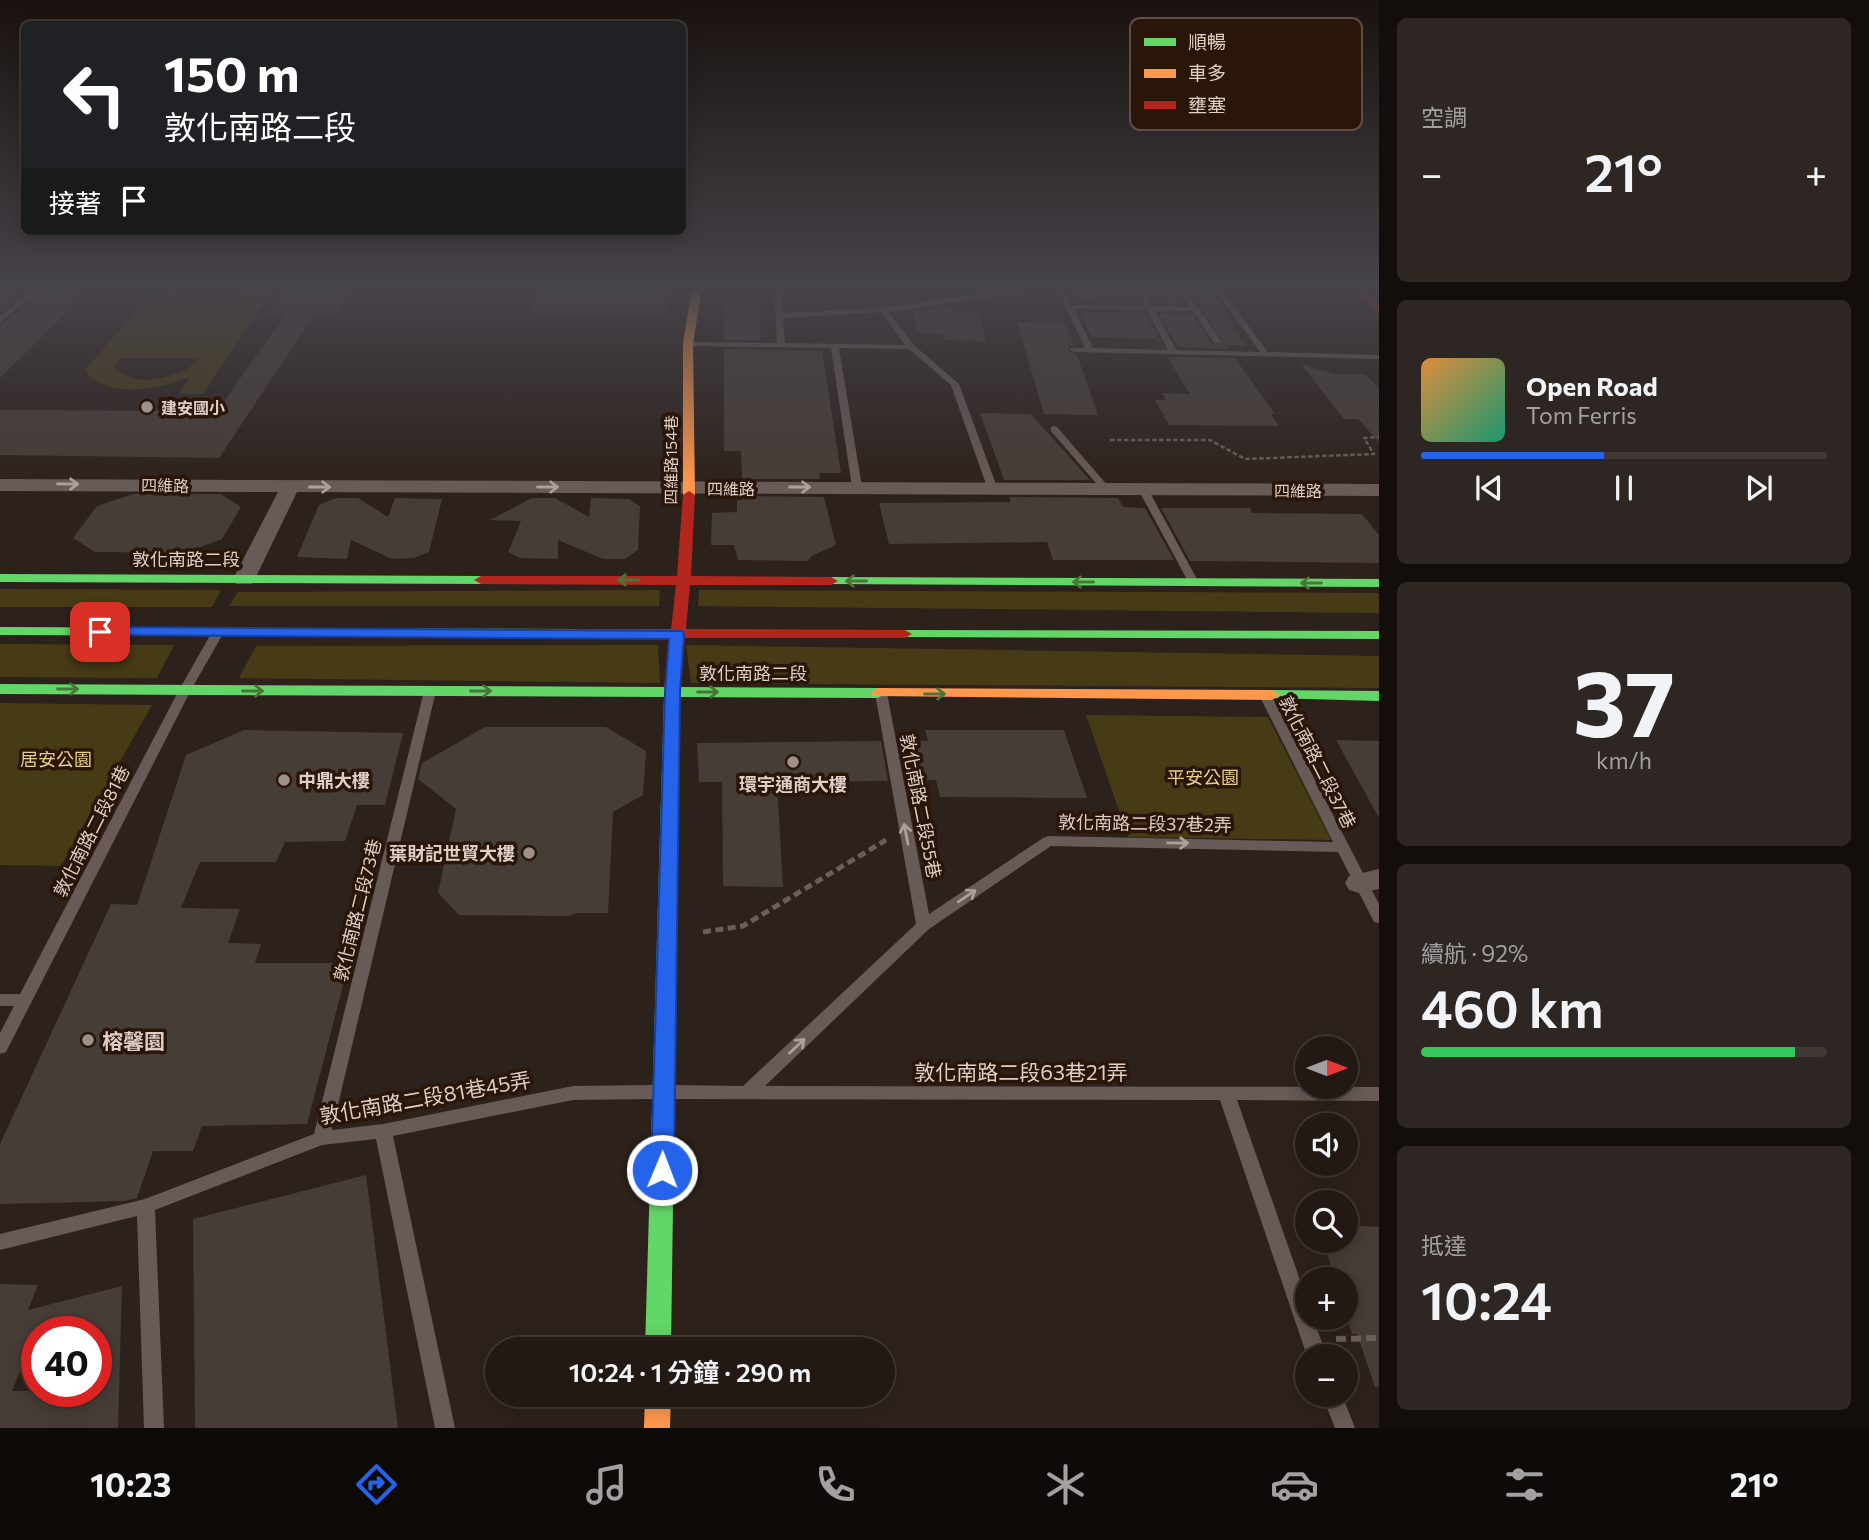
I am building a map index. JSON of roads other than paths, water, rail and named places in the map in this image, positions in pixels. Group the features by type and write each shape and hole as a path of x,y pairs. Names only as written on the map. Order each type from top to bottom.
{"main road":[{"name":"四維路154巷","path":"659,1337 672,692 689,488 688,353"},
{"name":"敦化南路二段","path":"0,578 1379,583"},
{"path":"0,631 1379,635"},
{"name":"敦化南路二段","path":"0,689 1379,696"},
{"path":"657,1428 658,1407"}],"street":[{"name":"四維路","path":"0,485 1379,490"},
{"path":"244,579 290,486"}],"lane":[{"path":"836,353 857,487"},
{"path":"918,353 955,384 992,487"},
{"path":"1164,353 1379,357"},
{"path":"1054,429 1105,488"},
{"path":"1143,488 1194,583"},
{"name":"敦化南路二段81巷","path":"0,1048 185,690 218,632"},
{"name":"敦化南路二段73巷","path":"321,1138 430,691"},
{"name":"敦化南路二段55巷","path":"881,693 924,925"},
{"name":"敦化南路二段37巷","path":"1265,695 1341,846 1369,881 1379,918"},
{"name":"敦化南路二段37巷2弄","path":"747,1092 924,925 1048,841 1341,846"},
{"path":"0,1000 25,1000"},
{"name":"敦化南路二段81巷45弄","path":"0,1242 146,1206 321,1138 383,1131 573,1093 664,1092"},
{"name":"敦化南路二段63巷21弄","path":"664,1092 1379,1094"},
{"path":"1226,1094 1313,1344"},
{"path":"383,1131 445,1428"},
{"path":"146,1206 154,1428"},
{"path":"1337,1407 1345,1428"}],"place":[{"name":"建安國小","path":"147,407"},
{"name":"環宇通商大樓","path":"793,762"},
{"name":"中鼎大樓","path":"284,780"},
{"name":"葉財記世貿大樓","path":"529,853"},
{"name":"榕馨園","path":"88,1040"}],"park label":[{"name":"居安公園","path":"56,759"},
{"name":"平安公園","path":"1203,777"}]}
